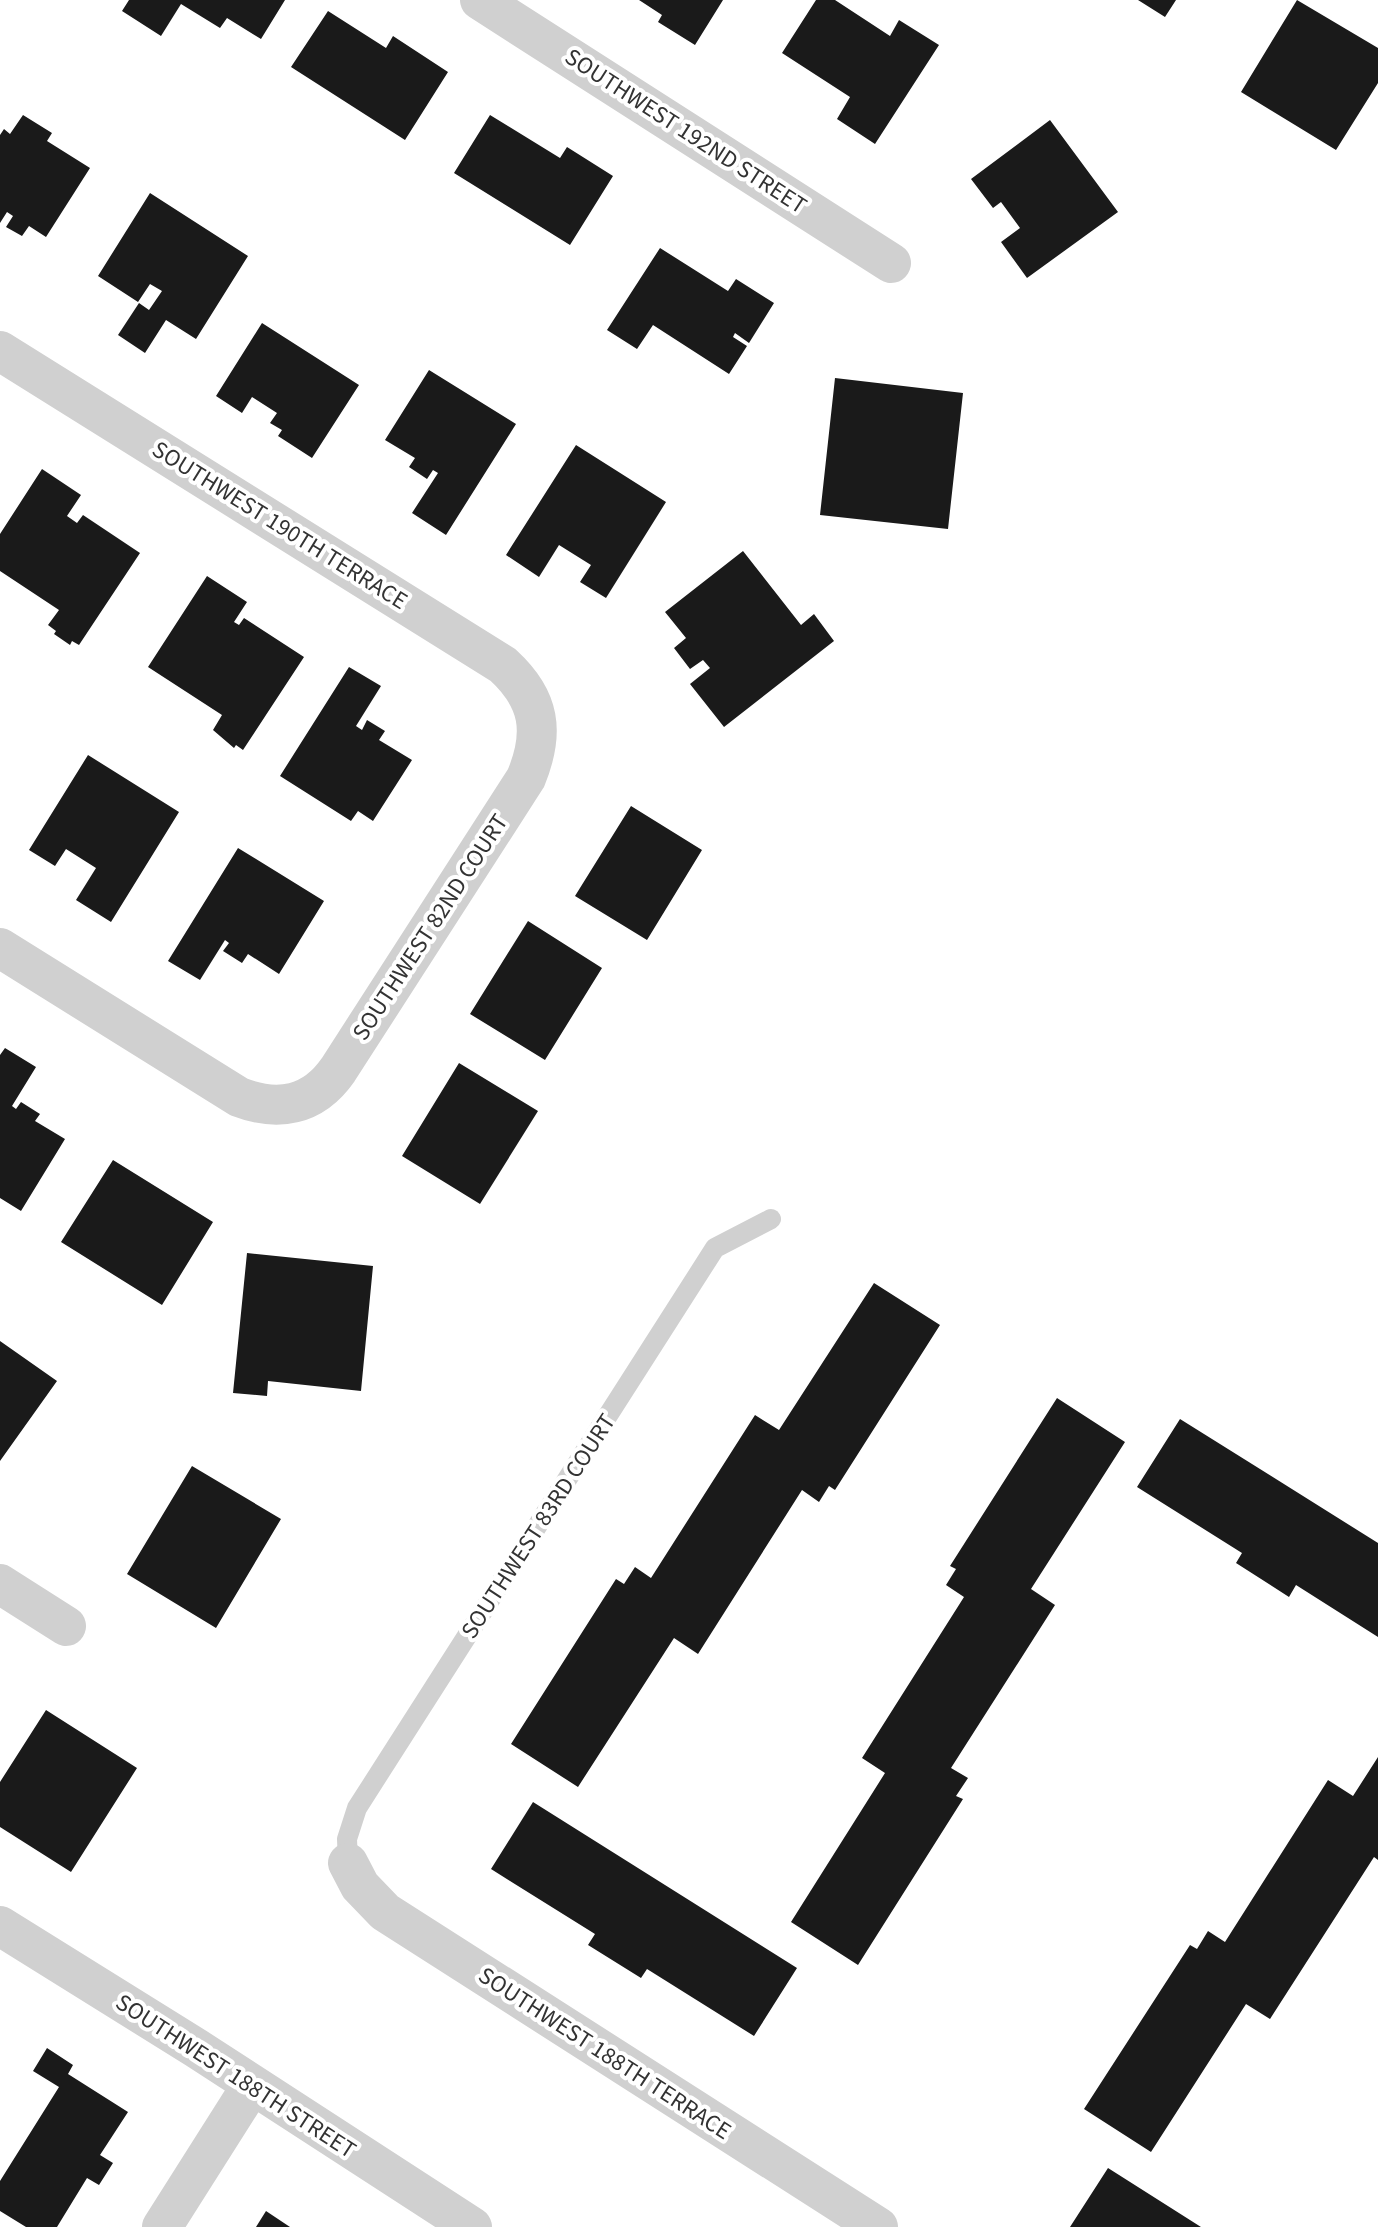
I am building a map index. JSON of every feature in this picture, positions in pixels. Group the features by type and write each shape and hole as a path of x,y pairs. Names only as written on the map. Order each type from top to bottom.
{"street":[{"name":"SOUTHWEST 192ND STREET","path":"480,0 891,263"},
{"name":"SOUTHWEST 190TH TERRACE","path":"0,351 503,665 526,691 537,720"},
{"name":"SOUTHWEST 82ND COURT","path":"0,948 239,1097 268,1106 285,1105 317,1093 338,1070 526,778 537,745 537,720"},
{"path":"0,1584 66,1626"},
{"name":"SOUTHWEST 188TH TERRACE","path":"348,1863 360,1886 385,1912 878,2227"},
{"name":"SOUTHWEST 188TH STREET","path":"0,1926 472,2227"},
{"path":"162,2227 252,2085"}],"lane":[{"name":"SOUTHWEST 83RD COURT","path":"348,1863 347,1839 357,1808 715,1248 771,1219"}],"building":[{"path":"129,0 285,0 261,39 227,18 220,28 181,4 161,36 122,11"},
{"path":"639,0 723,0 695,45 658,22 662,15"},
{"path":"816,0 835,0 890,36 899,20 939,45 875,144 837,119 850,97 782,53"},
{"path":"1138,0 1176,0 1165,17"},
{"path":"1297,0 1378,48 1378,83 1336,150 1241,92"},
{"path":"328,11 386,48 393,36 448,72 405,140 291,67"},
{"path":"23,115 52,133 47,141 90,168 46,237 29,226 22,236 6,227 13,216 7,212 0,223 0,135 4,129 10,134"},
{"path":"490,115 560,158 567,147 613,176 570,245 454,173"},
{"path":"1050,120 1118,212 1027,278 1001,242 1020,228 1001,202 993,208 971,179"},
{"path":"150,193 248,256 196,339 166,320 145,353 118,335 139,303 149,310 162,291 150,284 138,302 98,276"},
{"path":"660,248 728,291 736,279 774,303 749,343 735,333 733,337 747,346 729,374 653,325 637,349 607,330"},
{"path":"262,323 359,385 312,458 278,436 282,430 270,423 277,413 252,397 242,413 216,396"},
{"path":"429,370 516,424 446,535 412,513 438,473 433,470 427,479 409,467 415,458 385,440"},
{"path":"835,378 963,393 948,529 820,515"},
{"path":"576,445 666,502 606,598 580,582 591,565 559,545 539,577 506,555"},
{"path":"42,469 81,495 67,516 77,523 83,515 140,553 79,645 72,641 70,645 54,634 56,631 48,625 59,610 0,571 0,534"},
{"path":"743,551 801,625 814,614 834,641 724,727 690,684 710,668 703,660 690,669 674,648 686,638 665,612"},
{"path":"207,576 247,602 234,622 239,625 244,618 304,657 243,750 236,745 234,748 213,730 222,715 148,667"},
{"path":"349,667 381,686 356,726 362,730 367,720 385,731 379,740 412,760 373,821 358,811 351,821 280,776"},
{"path":"88,755 179,812 111,922 76,900 96,868 66,849 55,866 29,850"},
{"path":"631,806 702,850 647,940 575,896"},
{"path":"238,848 324,901 279,974 248,954 242,963 223,951 229,943 225,940 200,980 168,961"},
{"path":"528,921 602,968 545,1060 470,1014"},
{"path":"5,1048 36,1067 12,1106 16,1109 21,1102 40,1114 35,1121 65,1139 21,1211 0,1198 0,1055"},
{"path":"459,1063 538,1111 480,1204 402,1156"},
{"path":"113,1160 213,1222 162,1305 61,1242"},
{"path":"247,1253 373,1266 361,1391 268,1381 267,1396 233,1393"},
{"path":"874,1283 940,1325 835,1490 829,1486 819,1502 802,1490 698,1654 674,1638 578,1787 511,1744 616,1579 624,1584 635,1567 651,1578 755,1415 779,1430"},
{"path":"0,1341 57,1381 0,1461"},
{"path":"1057,1398 1125,1442 1031,1589 1055,1605 951,1768 968,1778 956,1796 963,1799 858,1965 791,1922 885,1773 862,1758 964,1597 946,1585 956,1569 950,1566"},
{"path":"1180,1419 1378,1543 1378,1637 1296,1585 1289,1597 1236,1563 1242,1553 1137,1487"},
{"path":"192,1466 281,1519 216,1628 127,1574"},
{"path":"46,1710 137,1768 71,1872 0,1827 0,1782"},
{"path":"1378,1757 1378,1860 1374,1857 1270,2019 1246,2004 1151,2152 1084,2109 1190,1945 1197,1949 1208,1931 1225,1942 1328,1780 1353,1796"},
{"path":"533,1802 797,1968 754,2036 647,1969 641,1978 588,1945 595,1934 491,1869"},
{"path":"47,2048 73,2065 68,2074 128,2112 100,2155 113,2163 99,2185 87,2178 57,2227 26,2227 0,2211 0,2181 59,2087 33,2071"},
{"path":"1108,2168 1201,2227 1070,2227"},
{"path":"266,2211 290,2227 256,2227"}]}
